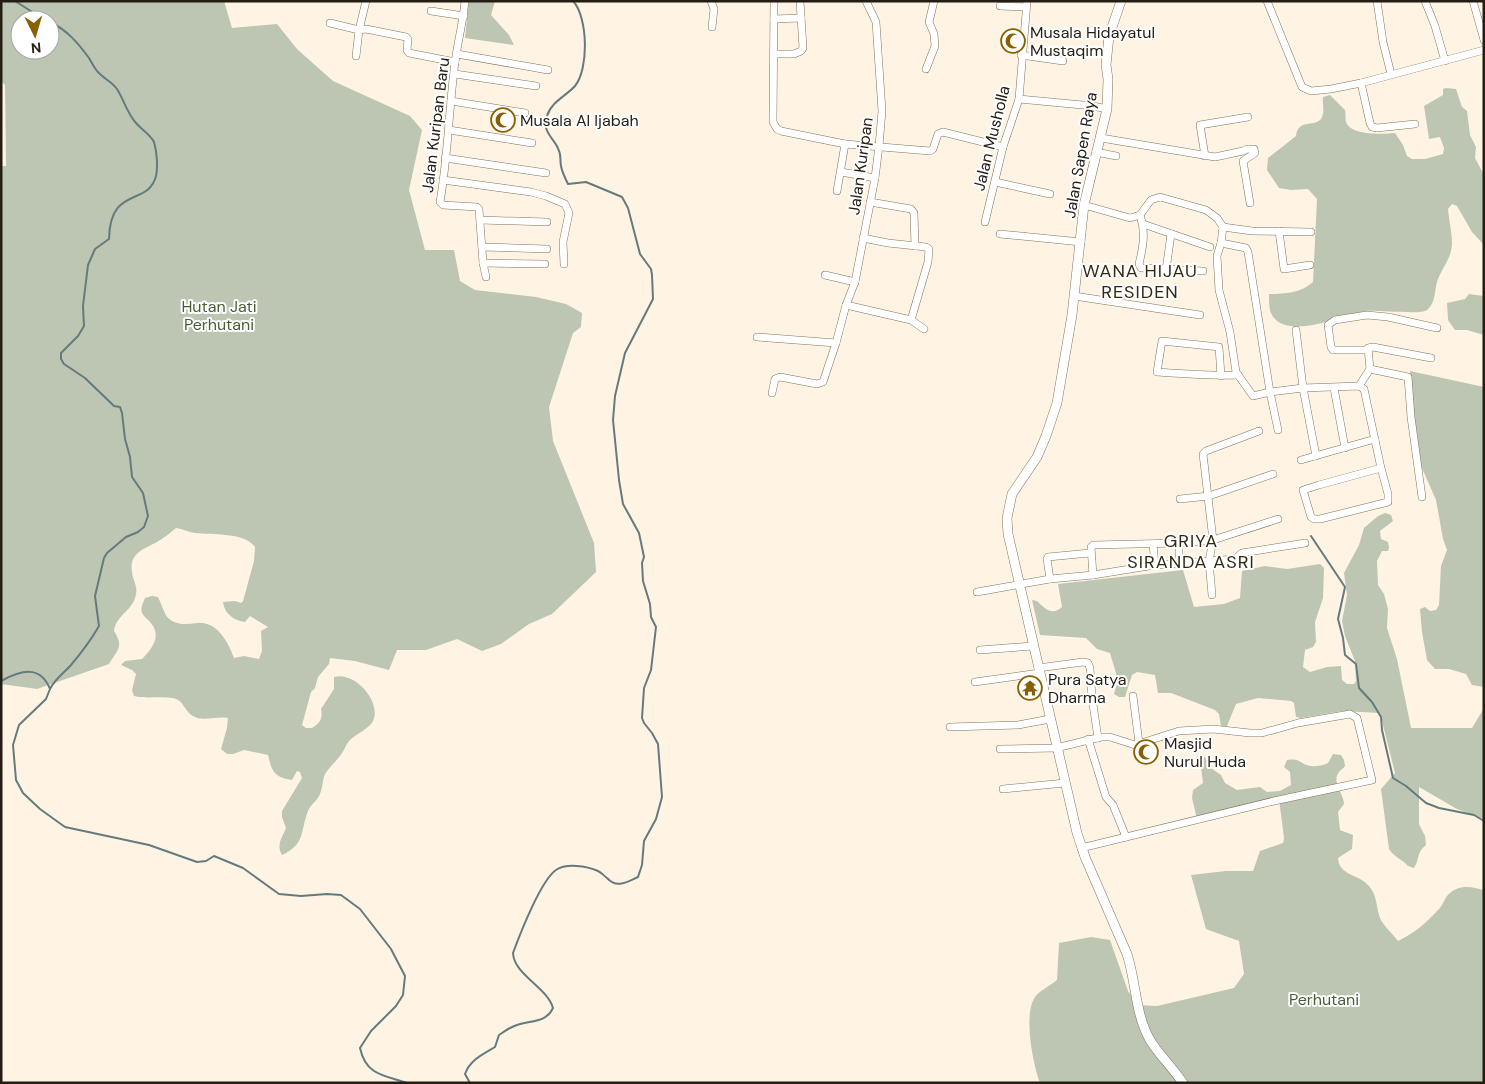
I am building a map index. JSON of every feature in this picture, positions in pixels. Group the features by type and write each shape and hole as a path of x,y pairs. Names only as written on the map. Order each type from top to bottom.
{"street":[{"path":"356,56 359,30 366,1"},
{"name":"Jalan Kuripan Baru","path":"465,1 455,62 444,180 440,202 441,205 477,207 480,211 481,220"},
{"path":"711,1 714,9 712,27"},
{"name":"Jalan Kuripan","path":"774,1 773,122 781,131 845,144 837,191"},
{"path":"774,54 794,54 801,51 802,18 800,1"},
{"name":"Jalan Kuripan","path":"772,393 775,379 780,377 816,384 823,382 846,305 855,282 875,178 882,111 876,22 866,1"},
{"path":"926,70 935,46 934,34 929,22 934,1"},
{"name":"Jalan Sapen Raya","path":"1121,1 1109,36 1106,64 1108,79 1107,109 1102,138 1096,152 1084,205 1072,315 1058,403 1037,457 1012,494 1007,518 1008,534 1038,670 1081,848 1127,954 1133,972 1144,1027 1150,1040 1183,1083"},
{"path":"1267,1 1302,87 1311,91 1362,83 1484,50"},
{"path":"1377,1 1383,42 1391,74"},
{"path":"1424,1 1435,26 1445,61"},
{"path":"1473,1 1484,40"},
{"path":"1000,6 1026,4"},
{"name":"Jalan Musholla","path":"985,222 1003,147 1019,99 1026,4"},
{"path":"431,11 464,16"},
{"path":"774,19 802,18"},
{"path":"330,23 359,30 366,29 406,37 408,39 407,50 410,53 455,62"},
{"path":"457,54 548,70"},
{"path":"1021,56 1063,61"},
{"path":"455,74 536,86"},
{"path":"1362,83 1372,127 1415,124"},
{"path":"1019,99 1107,109"},
{"path":"451,101 525,113"},
{"path":"1205,156 1200,125 1248,117"},
{"path":"449,130 532,143"},
{"path":"845,144 930,151 933,149 938,134 943,132 1003,147"},
{"path":"1102,138 1215,157 1242,152 1247,148 1254,149 1255,153 1243,161 1250,203"},
{"path":"1096,152 1116,156"},
{"path":"445,158 546,173"},
{"path":"841,172 875,178"},
{"path":"444,180 531,192 565,204 569,213 563,242 564,264"},
{"path":"994,182 1050,194"},
{"path":"1084,205 1130,218 1140,215 1151,200 1160,196 1206,210 1217,218 1222,227 1222,243 1217,256 1219,290 1230,332 1237,374 1253,396 1303,388 1359,386 1364,389 1388,494 1388,502 1320,519 1311,517 1304,490 1381,468"},
{"path":"870,202 911,209 914,213 915,246"},
{"path":"1140,215 1143,224 1143,245 1139,266 1166,270 1203,271"},
{"path":"486,277 483,263 481,220 547,222"},
{"path":"1143,224 1210,247"},
{"path":"1222,227 1252,231 1311,232"},
{"path":"1279,231 1284,268 1310,264"},
{"path":"1000,234 1081,242"},
{"path":"1166,270 1171,234"},
{"path":"863,238 929,249 930,255 911,320"},
{"path":"1222,243 1242,246 1248,252 1270,392 1278,430"},
{"path":"482,247 547,249"},
{"path":"483,263 545,264"},
{"path":"824,275 855,282"},
{"path":"1074,296 1200,315"},
{"path":"846,305 911,320 924,329"},
{"path":"1431,358 1373,347 1368,348 1368,350 1333,350 1331,348 1328,325 1335,320 1367,314 1437,328"},
{"path":"1296,330 1303,388 1316,456"},
{"path":"757,337 836,343"},
{"path":"1222,376 1218,347 1162,341 1158,372 1222,376 1237,374"},
{"path":"1359,386 1370,369 1368,350"},
{"path":"1370,369 1408,377 1411,417 1422,497"},
{"path":"1334,388 1345,448"},
{"path":"1212,595 1209,561 1214,540 1203,454 1206,451 1259,430"},
{"path":"1301,460 1375,439"},
{"path":"1180,498 1209,496 1273,474"},
{"path":"1093,575 1090,553 1093,545 1179,543 1214,540 1278,519"},
{"path":"1179,543 1179,564"},
{"path":"977,592 1020,586 1050,579 1093,575 1154,565 1235,559 1242,552 1305,543"},
{"path":"1153,544 1154,565"},
{"path":"1050,579 1048,557 1090,553"},
{"path":"980,650 1033,646"},
{"path":"975,682 1083,662 1088,663 1098,738"},
{"path":"1133,696 1139,743"},
{"path":"1000,749 1056,748 1110,737 1130,744 1179,731 1213,729 1262,733 1298,723 1350,714 1357,718 1372,780 1274,801 1081,848"},
{"path":"950,727 1018,725 1050,719"},
{"path":"1088,740 1106,797 1113,806 1126,837"},
{"path":"1003,789 1065,784"}],"green space":[{"name":"Hutan Jati Perhutani","path":"1,1 224,1 232,28 277,24 297,49 333,81 410,116 422,130 409,190 425,250 454,250 460,281 475,290 536,297 566,304 582,313 581,327 573,333 549,407 553,441 594,543 596,572 552,614 529,624 501,644 482,651 457,639 426,650 397,650 389,670 355,661 330,658 329,664 318,677 315,688 311,692 302,725 306,728 312,728 319,722 322,715 321,709 334,689 334,677 342,676 358,683 370,697 375,713 373,721 369,726 347,743 340,756 325,774 318,798 309,809 299,842 290,851 282,855 280,851 281,838 286,828 282,811 302,778 300,772 297,771 292,780 286,779 275,773 268,755 244,750 227,754 221,749 228,718 197,718 190,714 177,699 134,696 132,690 136,674 121,665 125,661 142,659 153,646 156,637 154,627 142,613 141,609 145,598 152,596 158,597 171,621 182,624 204,623 210,625 225,639 234,658 244,656 259,659 262,651 261,631 268,627 250,616 245,622 233,618 225,610 223,602 235,601 241,603 243,601 254,561 255,547 250,542 236,537 195,533 176,528 162,539 138,552 133,560 132,572 136,594 133,603 120,617 115,626 114,631 119,641 119,648 109,664 37,689 1,684 1,166 6,166 5,85 1,81"},
{"path":"469,1 495,1 491,15 509,35 514,45 465,38"},
{"path":"1443,89 1456,89 1462,107 1467,111 1470,135 1476,147 1475,158 1484,175 1484,245 1472,232 1457,206 1452,204 1448,209 1452,248 1437,282 1433,300 1427,310 1417,312 1367,311 1302,326 1289,326 1278,322 1270,311 1269,294 1298,291 1313,282 1317,199 1308,189 1291,190 1279,188 1267,170 1268,158 1296,136 1297,130 1300,127 1320,120 1323,112 1323,97 1330,95 1345,110 1346,122 1354,130 1368,133 1395,133 1403,145 1407,156 1412,159 1425,159 1443,154 1444,148 1440,137 1429,139 1424,106 1443,95"},
{"path":"1469,294 1484,296 1484,335 1467,330 1455,330 1448,320 1447,303 1465,299"},
{"path":"1410,371 1484,387 1484,687 1472,685 1466,674 1449,669 1435,669 1427,660 1420,609 1425,607 1430,611 1436,610 1439,605 1441,566 1447,550 1443,539 1436,500 1418,459"},
{"path":"1385,513 1391,515 1393,521 1380,531 1381,539 1388,542 1389,548 1388,551 1382,551 1377,561 1378,585 1384,594 1388,609 1387,628 1397,659 1411,728 1472,728 1484,708 1484,819 1457,809 1419,787 1419,824 1425,836 1426,845 1419,853 1414,868 1408,866 1389,849 1381,789 1395,773 1380,713 1342,711 1301,718 1296,717 1294,703 1291,701 1258,698 1236,704 1227,726 1221,726 1219,714 1215,710 1171,693 1158,693 1155,675 1137,672 1132,675 1125,697 1119,697 1114,694 1118,680 1110,653 1097,649 1086,638 1040,635 1032,600 1037,601 1049,610 1058,610 1062,607 1058,584 1183,570 1194,607 1224,604 1240,598 1242,571 1265,566 1287,569 1320,564 1324,568 1323,598 1315,622 1316,642 1313,647 1305,650 1303,667 1310,672 1327,667 1341,666 1342,680 1347,684 1354,684 1356,681 1355,661 1345,636 1342,621 1347,595 1344,573 1359,545 1364,528 1378,516"},
{"name":"Perhutani","path":"1333,754 1341,755 1345,766 1339,772 1336,780 1344,804 1338,812 1340,830 1353,835 1352,849 1338,858 1339,864 1346,872 1365,882 1372,889 1380,918 1398,941 1425,923 1455,889 1469,887 1484,890 1484,1083 1040,1083 1030,1040 1031,1005 1035,997 1042,990 1057,980 1059,943 1091,937 1110,940 1128,991 1138,1005 1157,1006 1234,988 1244,974 1239,941 1206,929 1191,875 1226,871 1253,871 1260,851 1283,843 1279,799 1197,819 1192,798 1193,790 1203,783 1200,759 1205,757 1211,768 1221,775 1225,783 1237,790 1260,787 1267,792 1280,791 1291,785 1290,772 1284,767 1287,760 1298,760 1307,765 1318,766 1328,763"}],"waterway":[{"path":"15,1 29,10"},
{"path":"470,1083 465,1074 467,1069 477,1058 495,1047 499,1035 522,1023 542,1019 553,1008 550,1001 519,968 513,953 532,908 550,876 560,868 571,866 593,869 618,884 638,877 642,865 644,841 656,819 662,797 658,744 642,718 644,688 651,670 656,627 651,617 650,604 643,581 642,563 644,557 639,533 623,504 613,420 615,396 625,353 653,299 652,275 651,269 640,254 628,208 622,197 586,182 568,184 562,170 560,154 547,131 546,122 549,111 555,103 575,86 583,68 584,30 582,19 573,1"},
{"path":"50,689 90,641 99,626 95,596 104,558 107,553 126,537 144,527 148,516 143,493 132,477 120,407 114,406 85,378 64,364 61,359 61,353 78,336 84,326 83,306 88,265 95,249 109,239 111,222 122,204 152,185 156,176 157,164 154,142 133,119 117,89 98,72 72,37 60,28"},
{"path":"1311,536 1345,587 1338,619 1345,655 1356,664 1359,688 1372,702 1381,717 1382,730 1393,778 1426,803 1439,808 1474,815 1484,821"},
{"path":"1,681 29,672 41,676 50,689 46,699 19,725 13,745 16,780 23,793 40,809 65,827 149,845 197,862 206,861 214,856 243,868 279,894 301,896 341,895 360,909 391,949 405,976 403,995 396,1006 371,1031 360,1048 366,1064 371,1069 383,1076 407,1083"}],"place":[{"name":"Musala Hidayatul Mustaqim","path":"1013,41"},
{"name":"Musala Al Ijabah","path":"503,120"},
{"name":"Pura Satya Dharma","path":"1030,688"},
{"name":"Masjid Nurul Huda","path":"1146,752"}],"district":[{"name":"WANA HIJAU RESIDEN","path":"1140,281"},
{"name":"GRIYA SIRANDA ASRI","path":"1191,551"}]}
